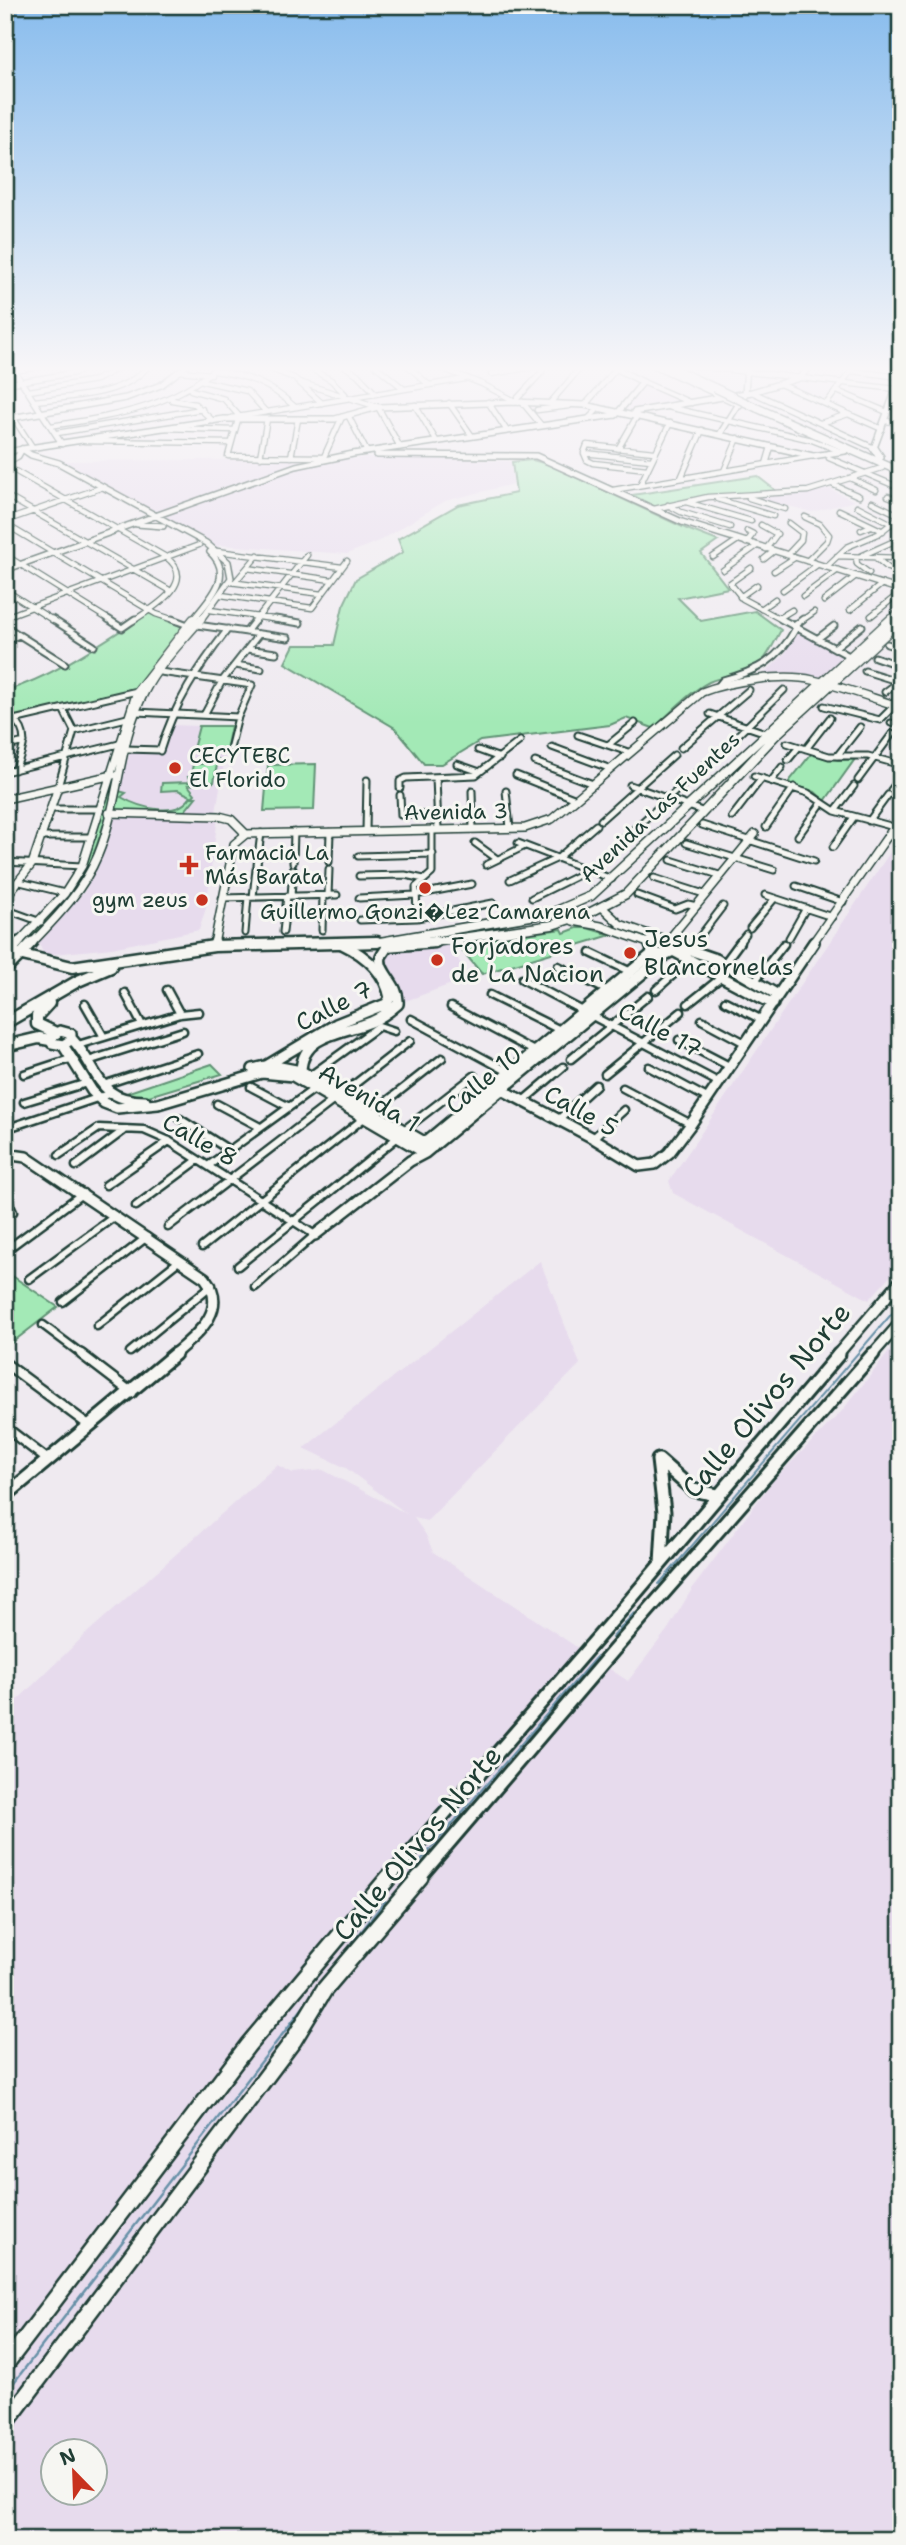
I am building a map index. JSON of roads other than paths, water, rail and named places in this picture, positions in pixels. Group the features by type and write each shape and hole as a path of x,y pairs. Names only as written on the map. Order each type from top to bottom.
{"main road":[{"name":"Avenida Las Fuentes","path":"824,685 849,656 901,610"},
{"name":"Avenida Las Fuentes","path":"389,943 554,912 591,896 688,806 901,620"},
{"name":"Avenida Las Fuentes","path":"123,961 214,946 389,943 502,933 573,921 604,909 626,894 770,735"},
{"path":"5,970 10,953 72,967 123,961"},
{"path":"5,1023 78,981 123,961"},
{"path":"53,1036 37,1024 37,1016 78,981"},
{"path":"5,1046 53,1036"}],"street":[{"path":"5,555 122,628 179,583 179,570 166,557 39,485"},
{"path":"94,485 217,551 342,567"},
{"path":"5,570 241,485"},
{"path":"152,517 165,510 246,485"},
{"path":"601,485 682,522 901,591"},
{"path":"613,490 640,485"},
{"path":"654,509 709,497 789,493 834,485 859,496"},
{"path":"865,485 876,490"},
{"path":"5,523 100,488"},
{"path":"5,495 171,591"},
{"path":"741,495 785,509"},
{"path":"888,496 901,501"},
{"path":"709,497 773,516"},
{"path":"682,501 751,521"},
{"path":"826,567 847,547 883,531 901,516 872,502"},
{"path":"668,505 681,512 730,527"},
{"path":"857,506 896,522"},
{"path":"138,510 165,510"},
{"path":"136,523 138,510"},
{"path":"838,510 883,531"},
{"path":"166,524 173,511"},
{"path":"805,517 820,524 829,535 827,541 807,561"},
{"path":"5,523 148,610 188,625"},
{"path":"10,953 73,900 93,864 109,813 120,774 127,718 137,691 219,586 223,573 215,556 166,524 136,523"},
{"path":"787,555 801,540 802,533 789,523"},
{"path":"761,525 778,534 764,559"},
{"path":"861,530 871,526"},
{"path":"746,543 752,534 747,531"},
{"path":"869,573 857,564 861,554 901,538"},
{"path":"713,557 737,540"},
{"path":"5,617 199,545"},
{"path":"723,570 757,546"},
{"path":"217,551 231,569 232,582"},
{"path":"888,558 901,552"},
{"path":"10,953 65,893 82,866 110,775 146,691 221,595 258,555"},
{"path":"247,632 307,555"},
{"path":"837,556 901,558"},
{"path":"875,557 888,568 901,573"},
{"path":"774,571 794,558"},
{"path":"221,595 312,608 347,561"},
{"path":"783,590 817,565"},
{"path":"247,568 332,580"},
{"path":"751,568 730,583 740,597 849,656"},
{"path":"803,596 838,570"},
{"path":"824,601 856,576"},
{"path":"232,582 322,594"},
{"path":"740,597 757,584"},
{"path":"850,610 881,584"},
{"path":"871,616 901,591"},
{"path":"7,593 94,646"},
{"path":"761,609 775,599"},
{"path":"210,610 300,623"},
{"path":"779,618 792,610"},
{"path":"719,685 723,680 752,674 763,668 795,627 814,612"},
{"path":"197,625 288,638"},
{"path":"5,626 65,664"},
{"path":"817,639 834,626"},
{"path":"834,648 862,626"},
{"path":"5,772 123,746 160,750 170,713 191,676 228,629"},
{"path":"204,715 222,681 259,634"},
{"path":"5,641 19,635"},
{"path":"887,644 901,648"},
{"path":"247,649 276,653"},
{"path":"875,657 901,666"},
{"path":"235,665 261,669"},
{"path":"865,671 899,680"},
{"path":"160,672 252,685 238,717 230,749"},
{"name":"Avenida 3","path":"246,834 532,826 552,819 702,692 719,685 760,680 791,679 824,685"},
{"path":"885,692 899,680"},
{"path":"824,685 891,709 901,709"},
{"path":"824,685 901,709"},
{"path":"681,748 748,690"},
{"path":"712,760 784,690"},
{"path":"5,722 137,691"},
{"path":"824,706 881,720 891,709"},
{"path":"5,898 32,864 68,757 74,731 62,709"},
{"path":"136,712 238,717"},
{"path":"710,714 770,735"},
{"path":"74,731 127,718"},
{"path":"806,749 830,718"},
{"path":"15,720 24,729 24,742 15,770"},
{"path":"608,745 635,723"},
{"path":"891,723 901,726"},
{"path":"837,756 860,727"},
{"path":"858,780 892,734"},
{"path":"578,735 628,752"},
{"path":"437,815 401,815 402,779 481,773 520,741"},
{"path":"5,747 24,742"},
{"path":"787,743 837,756 875,757 901,765"},
{"path":"552,747 611,768"},
{"path":"788,760 798,748"},
{"path":"478,750 500,758"},
{"path":"510,880 558,858 674,755"},
{"path":"535,762 593,784"},
{"path":"457,764 481,773"},
{"path":"532,898 589,870 706,764"},
{"path":"772,780 782,767"},
{"path":"5,799 120,774"},
{"path":"516,775 576,799"},
{"path":"754,776 808,793 835,811 894,827"},
{"path":"417,918 416,887 432,873 437,815 436,777"},
{"path":"869,821 901,777"},
{"path":"732,817 762,778"},
{"path":"366,831 367,780"},
{"path":"630,785 702,811"},
{"path":"835,811 854,786"},
{"path":"766,827 794,787"},
{"path":"472,790 473,829"},
{"path":"506,790 510,828"},
{"path":"798,836 821,804"},
{"path":"51,809 99,809"},
{"path":"109,813 219,816 231,819 246,834 234,844 214,946"},
{"path":"833,847 854,817"},
{"path":"623,1088 691,1124 901,817"},
{"path":"702,825 753,837 814,860"},
{"path":"283,932 293,866 294,832"},
{"path":"322,930 330,832"},
{"path":"245,933 261,833"},
{"path":"41,836 92,838"},
{"path":"670,938 719,875 753,837"},
{"path":"92,838 94,840 88,862 93,864"},
{"path":"475,843 497,859"},
{"path":"518,843 612,879"},
{"path":"686,843 774,870"},
{"path":"486,865 525,846"},
{"path":"358,856 433,854"},
{"path":"671,860 719,875"},
{"path":"5,862 82,866"},
{"path":"359,876 405,875 424,879"},
{"path":"654,878 704,894"},
{"path":"20,882 65,893"},
{"path":"359,898 415,895 472,884"},
{"path":"796,886 843,902"},
{"path":"222,898 337,895"},
{"path":"636,895 675,909 688,904 697,906"},
{"path":"765,895 832,917"},
{"path":"723,965 775,898"},
{"path":"360,920 417,918 494,903"},
{"path":"690,949 723,906"},
{"path":"789,938 806,908"},
{"path":"5,909 41,922"},
{"path":"604,909 609,919 616,923 657,937 670,938"},
{"path":"573,921 601,926 648,943 653,953 665,955 677,949 690,949 754,982 775,1000"},
{"path":"648,943 657,937"},
{"path":"670,938 677,949 691,959 775,1000"},
{"name":"Calle 7","path":"99,1098 112,1107 139,1109 266,1069 336,1024 386,1004 390,998 388,988 377,968 389,943"},
{"name":"Calle 7","path":"109,1094 126,1102 144,1102 266,1069 301,1074 299,1060 304,1051 323,1038 370,1023 398,1004 400,997 396,987 361,952 342,944"},
{"path":"754,982 784,944"},
{"path":"591,953 631,972"},
{"name":"Calle 10","path":"498,1087 509,1072 560,1030 587,1013 608,991 653,953"},
{"name":"Calle 10","path":"316,1235 410,1161 587,1013 665,955"},
{"path":"656,990 691,959"},
{"path":"558,966 608,991"},
{"path":"688,1004 723,976"},
{"name":"Calle 17","path":"522,979 718,1082"},
{"path":"167,990 180,1014"},
{"path":"124,993 142,1026"},
{"path":"490,995 560,1030"},
{"path":"570,1059 648,996"},
{"path":"725,1001 762,1020"},
{"path":"85,1004 103,1037"},
{"path":"451,1007 534,1051"},
{"path":"99,1098 72,1058 71,1043 69,1032 53,1036 54,1044 71,1043 103,1037 180,1014 200,1012"},
{"path":"605,1074 681,1012"},
{"path":"411,1019 509,1072"},
{"path":"702,1020 745,1043"},
{"path":"301,1074 379,1026 394,1031"},
{"path":"88,1061 183,1031"},
{"path":"680,1040 729,1066"},
{"path":"168,1227 229,1179 342,1099 410,1041"},
{"path":"6,1126 109,1094 88,1061 71,1043"},
{"path":"103,1085 198,1054"},
{"path":"23,1074 72,1058"},
{"path":"202,1247 442,1058"},
{"path":"523,1101 563,1066"},
{"path":"649,1067 707,1098"},
{"name":"Avenida 1","path":"301,1074 314,1089 342,1099"},
{"name":"Avenida 1","path":"301,1074 425,1148"},
{"path":"238,1266 474,1076"},
{"path":"24,1102 87,1083"},
{"path":"559,1119 596,1085"},
{"path":"250,1087 289,1107"},
{"name":"Calle 5","path":"498,1087 639,1166 651,1167 661,1161 691,1124"},
{"path":"208,1166 314,1089"},
{"path":"218,1104 260,1127"},
{"path":"593,1138 624,1110"},
{"path":"180,1119 229,1150"},
{"name":"Calle 8","path":"58,1155 96,1128 144,1130 169,1141 316,1235"},
{"path":"76,1166 124,1130"},
{"path":"106,1185 169,1141"},
{"path":"5,1154 26,1157 180,1260 212,1285 215,1310 200,1331 132,1393 6,1493"},
{"path":"136,1206 198,1160"},
{"path":"5,1251 83,1194"},
{"path":"5,1195 13,1212"},
{"path":"29,1279 115,1216"},
{"path":"255,1287 316,1235"},
{"path":"63,1302 147,1237"},
{"path":"97,1326 180,1260"},
{"name":"Calle Olivos Norte","path":"5,2365 248,2045 901,1280"},
{"path":"130,1352 212,1285"},
{"name":"Calle Olivos Norte","path":"5,2424 293,2041 324,1990 604,1661 901,1322"},
{"path":"43,1325 132,1393"},
{"path":"5,1363 90,1426"},
{"path":"5,1427 48,1460"},
{"path":"661,1563 666,1532 665,1490 658,1460 693,1490 717,1495"}],"waterway":[{"path":"659,1584 901,1303"},
{"path":"612,1638 634,1613"},
{"path":"415,1867 596,1657"},
{"path":"334,1967 385,1901"},
{"path":"5,2394 312,1996"}],"place":[{"name":"CECYTEBC El Florido","path":"175,768"},
{"name":"Farmacia La Más Barata","path":"189,865"},
{"name":"Guillermo Gonzi�Lez Camarena","path":"425,888"},
{"name":"gym zeus","path":"202,900"},
{"name":"Jesus Blancornelas","path":"630,953"},
{"name":"Forjadores de La Nacion","path":"437,960"}]}
